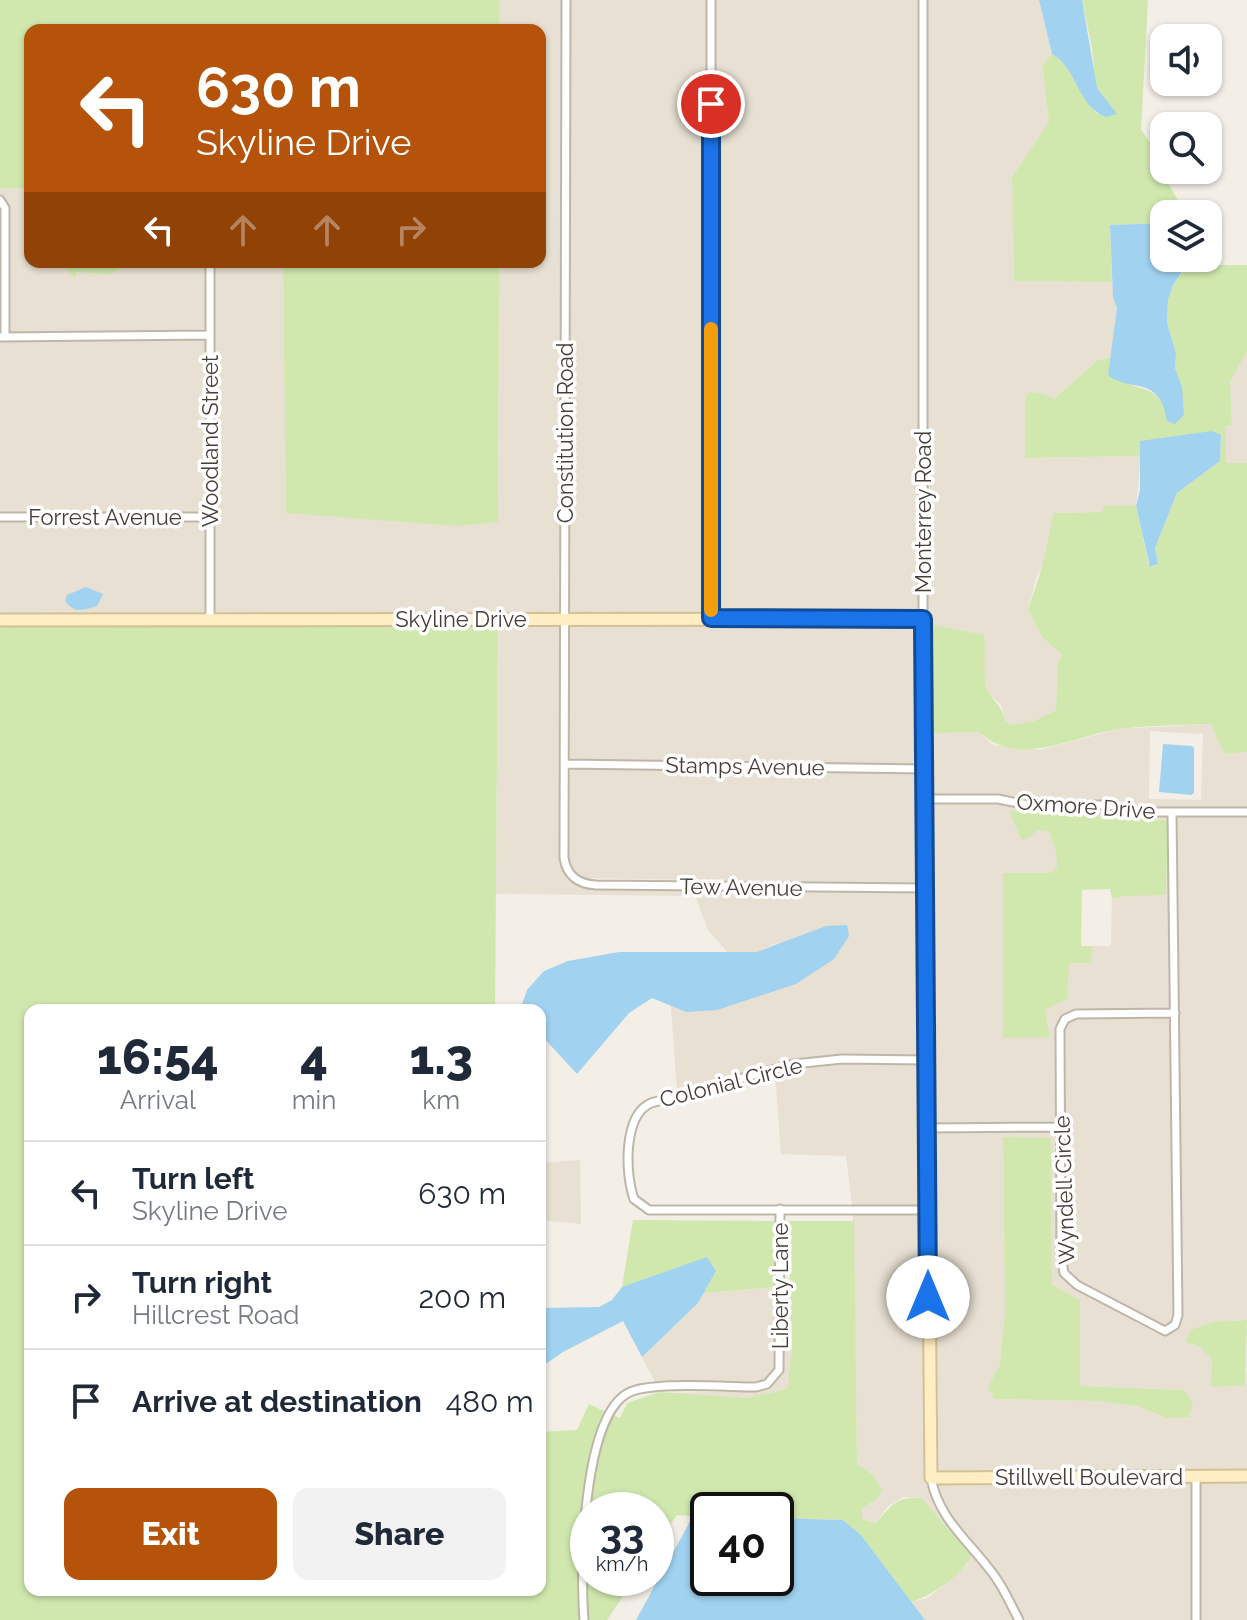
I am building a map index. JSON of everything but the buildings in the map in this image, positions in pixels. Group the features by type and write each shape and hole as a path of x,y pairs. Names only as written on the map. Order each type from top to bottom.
{"street":[{"name":"Constitution Road","path":"565,866 566,0"},
{"path":"711,0 711,618"},
{"name":"Monterrey Road","path":"923,0 923,619 931,1478 934,1496 942,1511 994,1574 1019,1620"},
{"path":"0,200 5,208 2,337 210,335"},
{"name":"Woodland Street","path":"210,268 210,620"},
{"name":"Forrest Avenue","path":"0,517 210,517"},
{"name":"Skyline Drive","path":"0,620 923,619"},
{"name":"Stamps Avenue","path":"565,764 924,769"},
{"name":"Oxmore Drive","path":"924,799 998,799 1028,805 1108,805 1145,812 1247,812"},
{"name":"Wyndell Circle","path":"1172,812 1175,1013 1178,1315 1175,1325 1165,1331 1077,1285 1064,1273 1060,1029 1065,1019 1076,1014 1175,1013"},
{"name":"Tew Avenue","path":"565,866 576,879 596,885 925,888"},
{"name":"Colonial Circle","path":"926,1060 842,1059 794,1064 651,1103 635,1115 631,1126 630,1179 634,1199 641,1207 656,1210 927,1210"},
{"path":"927,1128 1061,1127"},
{"name":"Liberty Lane","path":"584,1620 588,1489 600,1436 611,1411 621,1398 638,1389 756,1387 767,1384 775,1377 781,1356 780,1209"},
{"name":"Stillwell Boulevard","path":"931,1478 1247,1476"},
{"path":"1196,1477 1196,1620"}],"shaded area":[{"path":"499,0 563,0 561,614 214,616 214,268 283,268 286,512 457,526 498,522 499,268 546,268 546,24 499,24"},
{"path":"570,0 707,0 708,614 569,614"},
{"path":"714,0 919,0 919,615 715,614"},
{"path":"927,0 1039,0 1052,54 1042,65 1049,122 1012,177 1014,280 1112,282 1117,308 1111,358 1098,360 1054,399 1030,392 1025,397 1025,458 1141,456 1136,506 1105,506 1103,512 1053,513 1047,557 1036,578 1028,609 1042,637 1062,655 1058,664 1056,710 1034,721 1011,725 1005,721 1001,705 989,693 984,674 984,635 979,732 993,745 1040,750 1118,729 1211,724 1224,754 1247,752 1247,808 1145,808 1108,800 1028,801 998,795 928,795","holes":["1150,731 1203,734 1201,800 1149,799"]},
{"path":"0,188 24,189 24,268 64,268 75,277 77,272 108,275 123,268 207,268 206,513 0,513 0,206 1,340 8,340 8,208 0,195"},
{"path":"1247,352 1247,463 1226,463 1226,425 1232,425 1230,382"},
{"path":"0,521 206,521 207,616 0,616"},
{"path":"561,622 560,858 562,870 570,880 596,889 921,892 922,1056 816,1057 764,1067 677,1091 671,1006 686,1012 781,941 757,952 728,953 708,930 695,896 496,894 498,623"},
{"path":"569,622 919,623 921,765 569,760"},
{"path":"569,768 921,773 921,884 583,878 569,867 567,857"},
{"path":"928,803 998,803 1028,809 1107,809 1144,816 1169,816 1171,1009 1076,1010 1064,1015 1057,1029 1058,1123 930,1124","holes":["1010,811 1168,820 1166,894 1112,899 1111,946 1092,946 1091,963 1068,963 1067,999 1044,1009 1049,1025 1003,1037 1003,873 1051,873 1057,867 1049,832 1038,830 1021,839"]},
{"path":"1176,816 1247,816 1247,1320 1213,1322 1190,1330 1187,1342 1199,1346 1245,1385 1247,1365 1247,1472 933,1474 930,1132 1058,1131 1058,1256 1062,1276 1075,1289 1156,1333 1165,1335 1179,1327 1182,1315","holes":["1003,1137 1051,1139 1052,1285 1080,1300 1080,1386 1183,1390 1167,1418 1137,1406 1095,1401 994,1399 988,1387 1000,1364 1005,1311"]},
{"path":"1171,1017 1175,1314 1172,1323 1164,1327 1079,1281 1067,1271 1064,1029 1068,1022 1076,1018"},
{"path":"842,1064 922,1064 924,1206 852,1205 846,1156 781,1154 775,1073"},
{"path":"580,1160 581,1224 546,1221 546,1163"},
{"path":"853,1214 924,1214 925,1470 931,1497 947,1525 991,1577 1014,1620 925,1620 911,1602 928,1598 967,1565 970,1556 922,1498 904,1497 889,1505 875,1523 862,1519 862,1508 877,1499 857,1464"},
{"path":"790,1280 792,1351 787,1389 747,1398 661,1393 756,1391 768,1388 777,1381 784,1361 783,1283"},
{"path":"776,1287 777,1360 772,1375 755,1383 656,1384 642,1357 698,1303 703,1293"},
{"path":"1247,1480 1247,1620 1200,1620 1199,1481"},
{"path":"1192,1481 1193,1620 1023,1620 997,1572 952,1519 938,1495 935,1482"}],"green space":[{"path":"0,0 499,0 499,24 24,24 24,189 0,188"},
{"path":"1082,0 1148,0 1141,129 1150,143 1150,184 1168,184 1178,200 1150,200 1150,224 1110,225 1112,282 1014,281 1012,177 1049,122 1042,65 1052,54 1060,60 1098,114 1092,48"},
{"path":"1222,265 1247,265 1247,352 1230,382 1232,425 1226,426 1226,463 1247,463 1247,752 1224,754 1211,724 1119,729 1029,749 995,743 979,732 933,733 929,624 984,635 987,688 1005,721 1011,725 1034,721 1056,710 1058,664 1062,655 1042,637 1028,609 1043,562 1053,513 1102,512 1105,506 1136,506 1152,567 1158,564 1155,548 1177,493 1220,461 1221,435 1141,441 1141,456 1025,458 1025,397 1030,392 1054,399 1098,360 1111,358 1109,366 1122,380 1156,395 1168,419 1182,398 1175,368 1176,353 1167,323 1168,300 1173,285 1183,272 1222,272"},
{"path":"64,268 123,268 108,275 77,272 75,278"},
{"path":"283,268 499,268 498,522 457,526 286,513"},
{"path":"498,623 495,1004 24,1004 24,1596 546,1596 546,1432 577,1430 589,1404 606,1412 597,1433 584,1492 570,1492 570,1596 579,1596 581,1620 0,1620 0,625"},
{"path":"1009,811 1168,820 1166,895 1112,899 1110,889 1082,890 1081,946 1092,946 1091,963 1069,963 1067,999 1045,1010 1050,1037 1003,1038 1003,873 1051,873 1057,867 1049,832 1038,830 1027,839 1021,839"},
{"path":"1003,1137 1051,1138 1052,1285 1080,1300 1080,1386 1184,1390 1193,1404 1189,1417 1167,1418 1137,1406 1095,1401 994,1399 988,1387 1000,1364 1005,1311"},
{"path":"633,1220 776,1221 776,1287 703,1293 716,1271 707,1258 622,1287"},
{"path":"788,1221 854,1221 857,1464 874,1476 882,1490 877,1499 862,1508 862,1519 875,1523 899,1501 922,1498 971,1556 961,1570 927,1596 911,1602 861,1535 843,1520 794,1519 794,1492 690,1492 690,1516 677,1515 674,1519 674,1492 592,1492 604,1438 613,1415 620,1418 627,1403 659,1392 747,1398 787,1389 792,1351"},
{"path":"1247,1320 1245,1385 1211,1387 1212,1359 1199,1346 1186,1342 1190,1330 1213,1322"},
{"path":"588,1596 623,1596 607,1620 588,1620"}],"water":[{"path":"1039,0 1082,0 1097,88 1117,114 1106,117 1096,112 1061,61 1052,54"},
{"path":"1150,224 1150,272 1182,272 1168,300 1167,323 1176,353 1175,368 1182,387 1184,415 1175,424 1167,421 1163,406 1151,391 1108,375 1117,308 1113,297 1110,225"},
{"path":"1212,431 1221,435 1220,461 1177,493 1155,548 1158,564 1150,567 1136,506 1140,490 1140,441"},
{"path":"86,587 103,594 97,606 76,609 65,601 67,595"},
{"path":"1163,744 1194,748 1194,793 1191,795 1159,792"},
{"path":"847,925 849,936 834,959 796,984 717,1010 686,1012 652,998 629,1013 577,1074 546,1040 546,1004 522,1004 527,990 544,971 568,961 619,952 757,952 826,926"},
{"path":"707,1257 716,1271 698,1303 642,1357 623,1321 546,1364 546,1308 599,1307 612,1300 622,1287"},
{"path":"794,1519 843,1520 861,1535 925,1620 636,1620 649,1596 674,1596 674,1551 690,1521 690,1596 794,1596"}],"slow traffic":[{"path":"711,329 711,610"}],"route":[{"path":"711,104 711,618 923,619 928,1297"}]}
